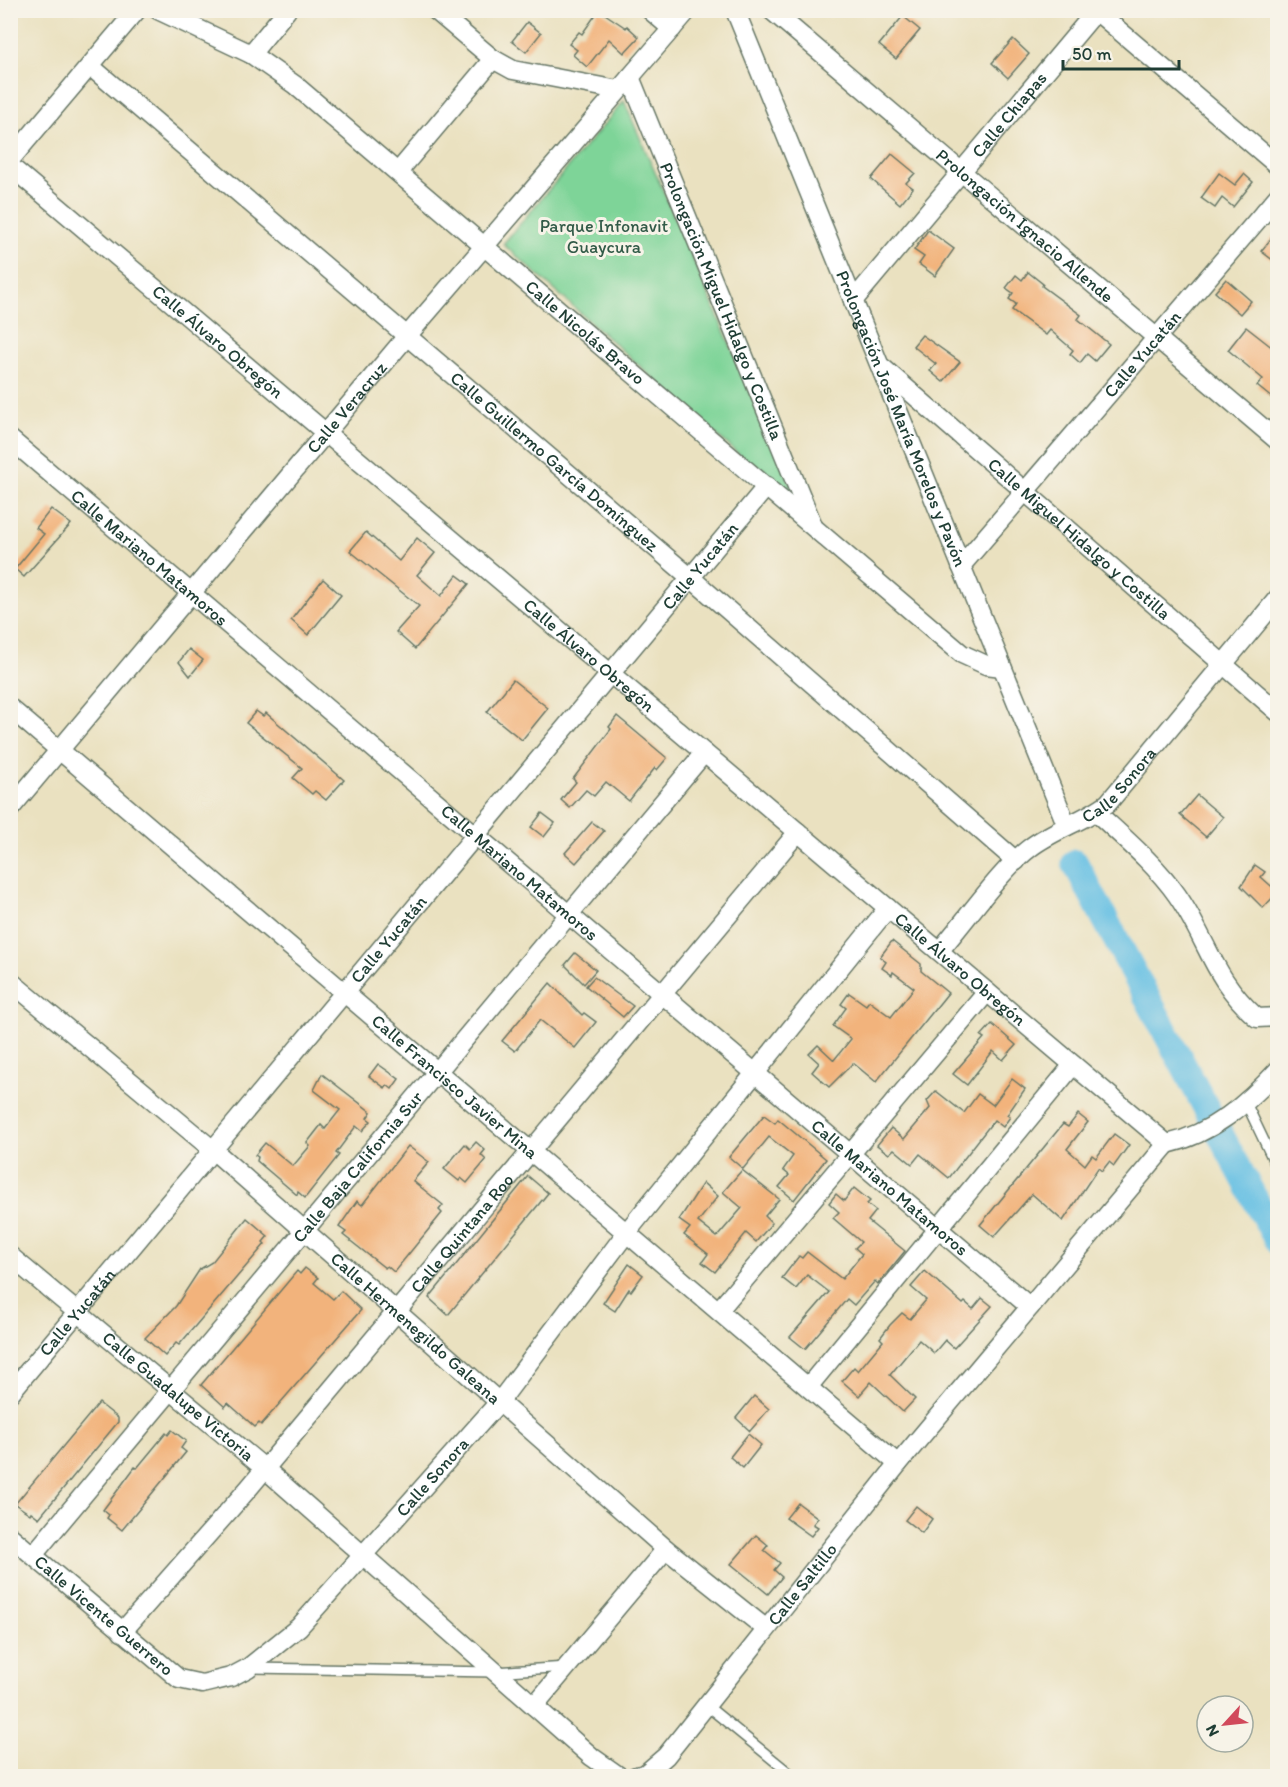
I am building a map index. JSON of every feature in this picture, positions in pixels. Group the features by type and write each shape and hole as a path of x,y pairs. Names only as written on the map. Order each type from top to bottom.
{"street":[{"path":"10,160 137,10"},
{"name":"Calle Nicolás Bravo","path":"158,10 251,54 295,85 962,654 986,666 1002,667"},
{"path":"251,54 287,10"},
{"path":"435,10 492,59 513,69 624,84"},
{"path":"650,10 672,29"},
{"name":"Calle Veracruz","path":"10,809 407,336 688,10"},
{"name":"Prolongación José María Morelos y Pavón","path":"735,10 1067,826"},
{"name":"Prolongación Ignacio Allende","path":"771,10 1278,441"},
{"path":"1096,11 1278,166"},
{"name":"Calle Chiapas","path":"853,301 1096,11"},
{"path":"398,172 492,59"},
{"name":"Calle Guillermo García Domínguez","path":"90,66 690,578 1016,861"},
{"name":"Prolongación Miguel Hidalgo y Costilla","path":"624,84 813,525"},
{"name":"Calle Álvaro Obregón","path":"10,166 1167,1144"},
{"name":"Calle Yucatán","path":"961,566 1026,493 1278,196"},
{"name":"Calle Miguel Hidalgo y Costilla","path":"879,365 1278,712"},
{"name":"Calle Mariano Matamoros","path":"10,439 1030,1307"},
{"name":"Calle Yucatán","path":"10,1393 767,486"},
{"name":"Calle Sonora","path":"939,951 1016,861 1031,847 1096,812 1108,803 1221,663 1278,598"},
{"name":"Calle Francisco Javier Mina","path":"10,708 898,1464"},
{"name":"Calle Baja California Sur","path":"33,1555 705,753"},
{"path":"1096,812 1155,868 1177,896 1220,977 1237,1001 1257,1018 1278,1017"},
{"name":"Calle Quintana Roo","path":"122,1632 264,1468 395,1310 664,995 798,832"},
{"name":"Calle Sonora","path":"202,1684 231,1677 248,1668 299,1627 360,1554 500,1401 627,1232 888,908"},
{"name":"Calle Hermenegildo Galeana","path":"10,981 213,1150 666,1549 765,1628"},
{"path":"718,1310 987,992"},
{"path":"808,1387 1073,1065"},
{"path":"1167,1144 1185,1140 1215,1125 1246,1103 1278,1070"},
{"name":"Calle Saltillo","path":"636,1776 645,1774 666,1756 765,1628 898,1464 1167,1144"},
{"name":"Calle Guadalupe Victoria","path":"10,1256 264,1468 534,1706 619,1776"},
{"name":"Calle Vicente Guerrero","path":"10,1536 179,1679 202,1684"},
{"path":"534,1706 666,1549"}],"lane":[{"path":"1246,1103 1278,1170"},
{"path":"248,1668 495,1672 566,1667"},
{"path":"706,1705 793,1776"}],"green space":[{"name":"Parque Infonavit Guaycura","path":"624,101 803,512 503,244"}],"building":[{"path":"599,10 626,28 627,26 639,37 624,53 609,39 587,67 573,55 577,50 569,44 579,32 582,34"},
{"path":"903,16 920,30 896,59 879,45"},
{"path":"527,22 541,33 526,52 512,41"},
{"path":"1013,39 1029,54 1008,78 992,63"},
{"path":"892,154 915,173 906,183 913,188 900,204 871,179"},
{"path":"1219,173 1235,185 1244,174 1253,182 1233,207 1222,198 1215,208 1201,198"},
{"path":"928,230 954,249 935,276 919,264 924,257 914,250"},
{"path":"1278,230 1278,264 1261,251"},
{"path":"1028,272 1043,284 1042,286 1081,315 1078,319 1109,344 1095,361 1087,354 1080,363 1070,354 1073,350 1050,330 1046,335 1012,310 1016,304 1009,299 1013,293 1006,288 1016,275 1022,280"},
{"path":"1226,279 1251,301 1240,314 1215,292"},
{"path":"1246,327 1278,352 1278,403 1257,386 1263,379 1228,350"},
{"path":"922,335 960,362 943,382 930,371 936,364 913,346"},
{"path":"51,509 71,524 24,577 15,569 44,534 36,528"},
{"path":"366,532 399,561 417,538 435,553 417,575 441,596 457,575 469,584 415,649 396,632 419,606 350,551"},
{"path":"323,579 341,595 308,635 291,620"},
{"path":"189,649 203,660 190,676 179,662"},
{"path":"513,680 548,708 522,740 487,712"},
{"path":"256,711 263,716 266,713 344,780 326,800 315,791 312,794 293,778 302,768 246,723"},
{"path":"617,716 667,758 657,770 655,768 629,801 606,782 594,796 586,790 570,808 561,800 576,782 573,779 611,729 609,727"},
{"path":"1197,795 1223,817 1206,837 1180,815"},
{"path":"542,813 555,823 544,837 531,827"},
{"path":"592,822 604,831 576,863 565,853"},
{"path":"1255,865 1265,872 1261,877 1278,892 1263,908 1241,886"},
{"path":"892,941 921,964 921,971 948,993 876,1082 853,1063 829,1087 812,1072 819,1063 809,1054 818,1045 834,1060 851,1039 833,1026 846,1008 841,1004 849,993 866,1005 869,1001 891,1017 914,988 893,972 892,975 882,968 886,962 880,957"},
{"path":"575,953 596,970 584,984 565,965"},
{"path":"594,977 633,1006 623,1017 586,986"},
{"path":"550,983 582,1015 584,1013 596,1022 575,1048 540,1020 515,1051 502,1041"},
{"path":"992,1024 1016,1045 1003,1060 993,1051 967,1085 953,1074 984,1038 981,1036"},
{"path":"378,1064 399,1079 392,1089 387,1085 385,1088 369,1076"},
{"path":"322,1074 371,1112 367,1118 371,1121 362,1131 356,1126 336,1153 339,1155 305,1198 298,1192 297,1195 257,1161 258,1157 255,1155 265,1143 293,1166 310,1146 307,1143 321,1125 325,1129 340,1110 314,1090"},
{"path":"1012,1079 1025,1089 1007,1115 1010,1117 1003,1127 994,1120 949,1178 920,1154 912,1164 894,1149 889,1154 877,1145 891,1128 904,1139 930,1108 927,1101 936,1091 964,1113 978,1094 993,1105"},
{"path":"1078,1114 1088,1122 1067,1149 1085,1165 1092,1155 1096,1158 1114,1134 1129,1145 1114,1166 1109,1162 1102,1171 1098,1168 1063,1221 1032,1194 994,1237 980,1225 1063,1124 1068,1127"},
{"path":"764,1115 775,1123 778,1119 826,1159 794,1200 779,1187 789,1175 783,1170 793,1156 769,1137 743,1169 729,1157"},
{"path":"476,1142 485,1150 481,1155 486,1160 467,1183 461,1178 459,1181 444,1169 465,1144 470,1149"},
{"path":"408,1146 429,1162 413,1181 443,1205 439,1210 442,1213 394,1272 387,1266 385,1268 343,1235 346,1232 339,1227 357,1201 362,1205"},
{"path":"742,1170 779,1199 765,1216 772,1223 756,1242 746,1233 715,1272 702,1262 708,1254 684,1235 690,1228 679,1220 703,1183 718,1196 698,1222 717,1237 742,1208 723,1192"},
{"path":"528,1176 548,1193 448,1315 429,1298"},
{"path":"854,1188 870,1201 867,1204 876,1211 868,1221 905,1251 878,1284 875,1281 854,1305 847,1299 805,1349 790,1337 829,1292 807,1275 796,1289 782,1278 799,1256 802,1258 807,1252 842,1279 862,1254 855,1248 861,1242 833,1218 839,1212 829,1203 836,1194 844,1201"},
{"path":"247,1218 268,1236 263,1242 265,1244 179,1345 176,1343 165,1356 145,1338 176,1306 200,1269 212,1262"},
{"path":"629,1264 643,1275 631,1291 629,1289 615,1311 603,1303"},
{"path":"305,1268 318,1278 314,1283 333,1299 341,1291 361,1310 261,1425 259,1423 255,1427 228,1403 225,1407 201,1385 297,1271 300,1274"},
{"path":"925,1271 963,1304 965,1302 973,1309 982,1298 992,1306 954,1348 945,1340 934,1353 919,1340 890,1375 915,1399 903,1412 871,1382 859,1396 842,1381 854,1367 858,1371 883,1341 880,1338 902,1313 910,1319 926,1300 911,1287"},
{"path":"754,1396 769,1409 750,1431 736,1418"},
{"path":"99,1403 118,1418 118,1422 39,1518 15,1504"},
{"path":"172,1430 186,1441 181,1448 186,1452 122,1530 107,1518 109,1515 103,1510 135,1467 137,1468 166,1433 168,1435"},
{"path":"748,1434 761,1445 743,1468 730,1457"},
{"path":"798,1503 818,1518 813,1524 818,1527 811,1536 786,1518"},
{"path":"916,1506 932,1519 922,1533 905,1520"},
{"path":"756,1535 768,1545 764,1550 780,1563 774,1570 782,1577 768,1594 731,1564"}],"waterway":[{"path":"1075,863 1278,1242"}]}
